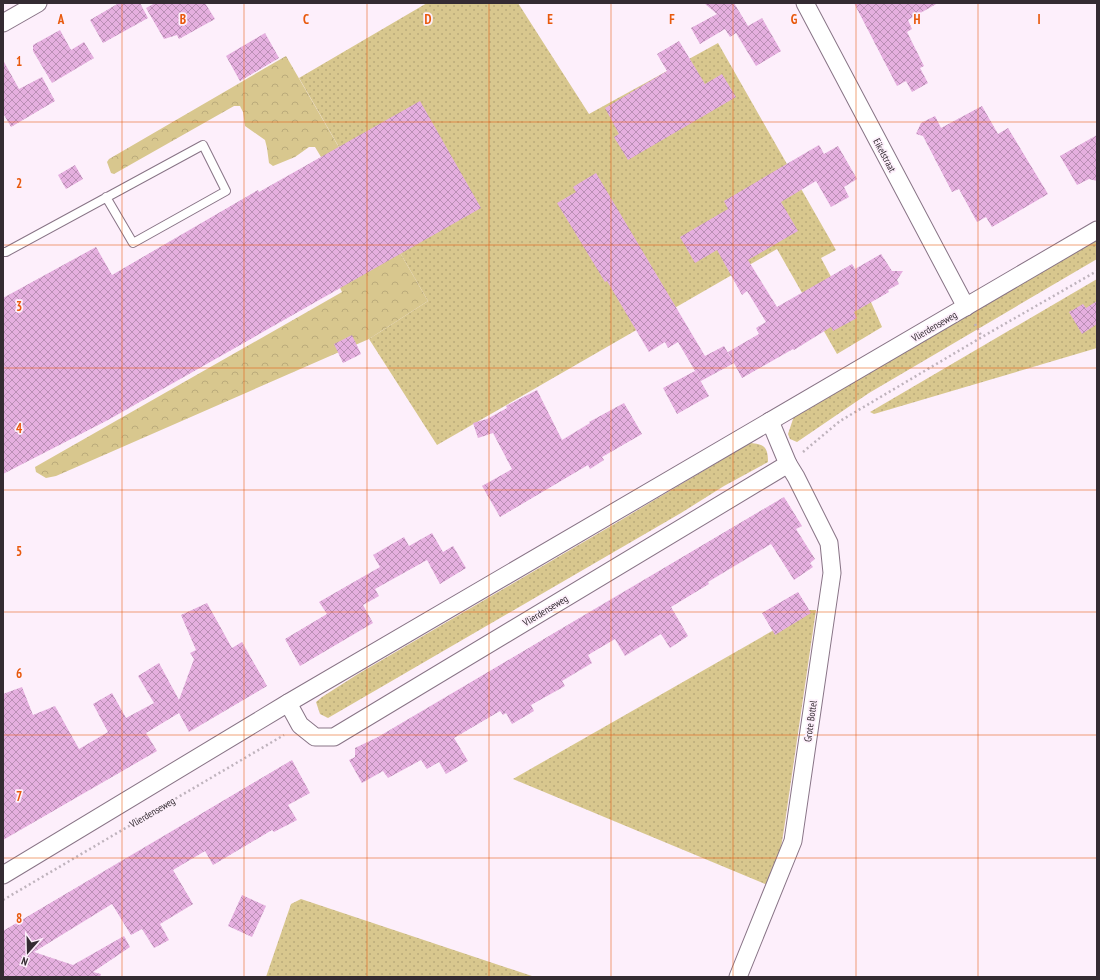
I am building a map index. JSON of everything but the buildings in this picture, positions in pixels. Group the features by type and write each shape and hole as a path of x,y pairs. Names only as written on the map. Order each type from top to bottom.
{"street":[{"path":"3,22 38,3"},
{"name":"Eikelstraat","path":"805,3 966,308"},
{"name":"Vlierdenseweg","path":"3,875 288,703 966,308 1097,230"},
{"path":"770,421 788,464"},
{"name":"Vlierdenseweg","path":"288,703 300,725 315,737 334,737 788,464"},
{"name":"Grote Bottel","path":"738,977 793,841 832,573 829,543 788,464"}],"lane":[{"path":"3,252 6,252 106,197 203,145 226,191 133,243 106,197"}],"path":[{"path":"788,464 840,421 1097,271"},
{"name":"Vlierdenseweg","path":"3,900 300,725"}],"green space":[{"path":"427,3 518,3 589,114 718,43 836,250 821,258 836,286 867,293 882,327 837,354 777,249 437,445 369,339 428,301 299,78"},
{"path":"286,56 428,301 369,339 56,476 46,478 36,472 35,467 342,292 331,268 362,225 315,147 309,147 295,157 273,166 269,163 265,140 245,126 243,112 240,106 234,106 114,174 111,173 107,162 109,159"},
{"path":"1097,239 1097,259 869,393 797,442 790,439 788,434 794,416"},
{"path":"1097,279 1097,348 874,414 870,412"},
{"path":"750,443 759,444 764,447 767,453 768,462 724,486 681,513 328,718 320,714 316,702 358,674"},
{"path":"809,610 816,610 778,866 770,886 513,779"},
{"path":"301,899 535,977 266,977 291,904"}]}
